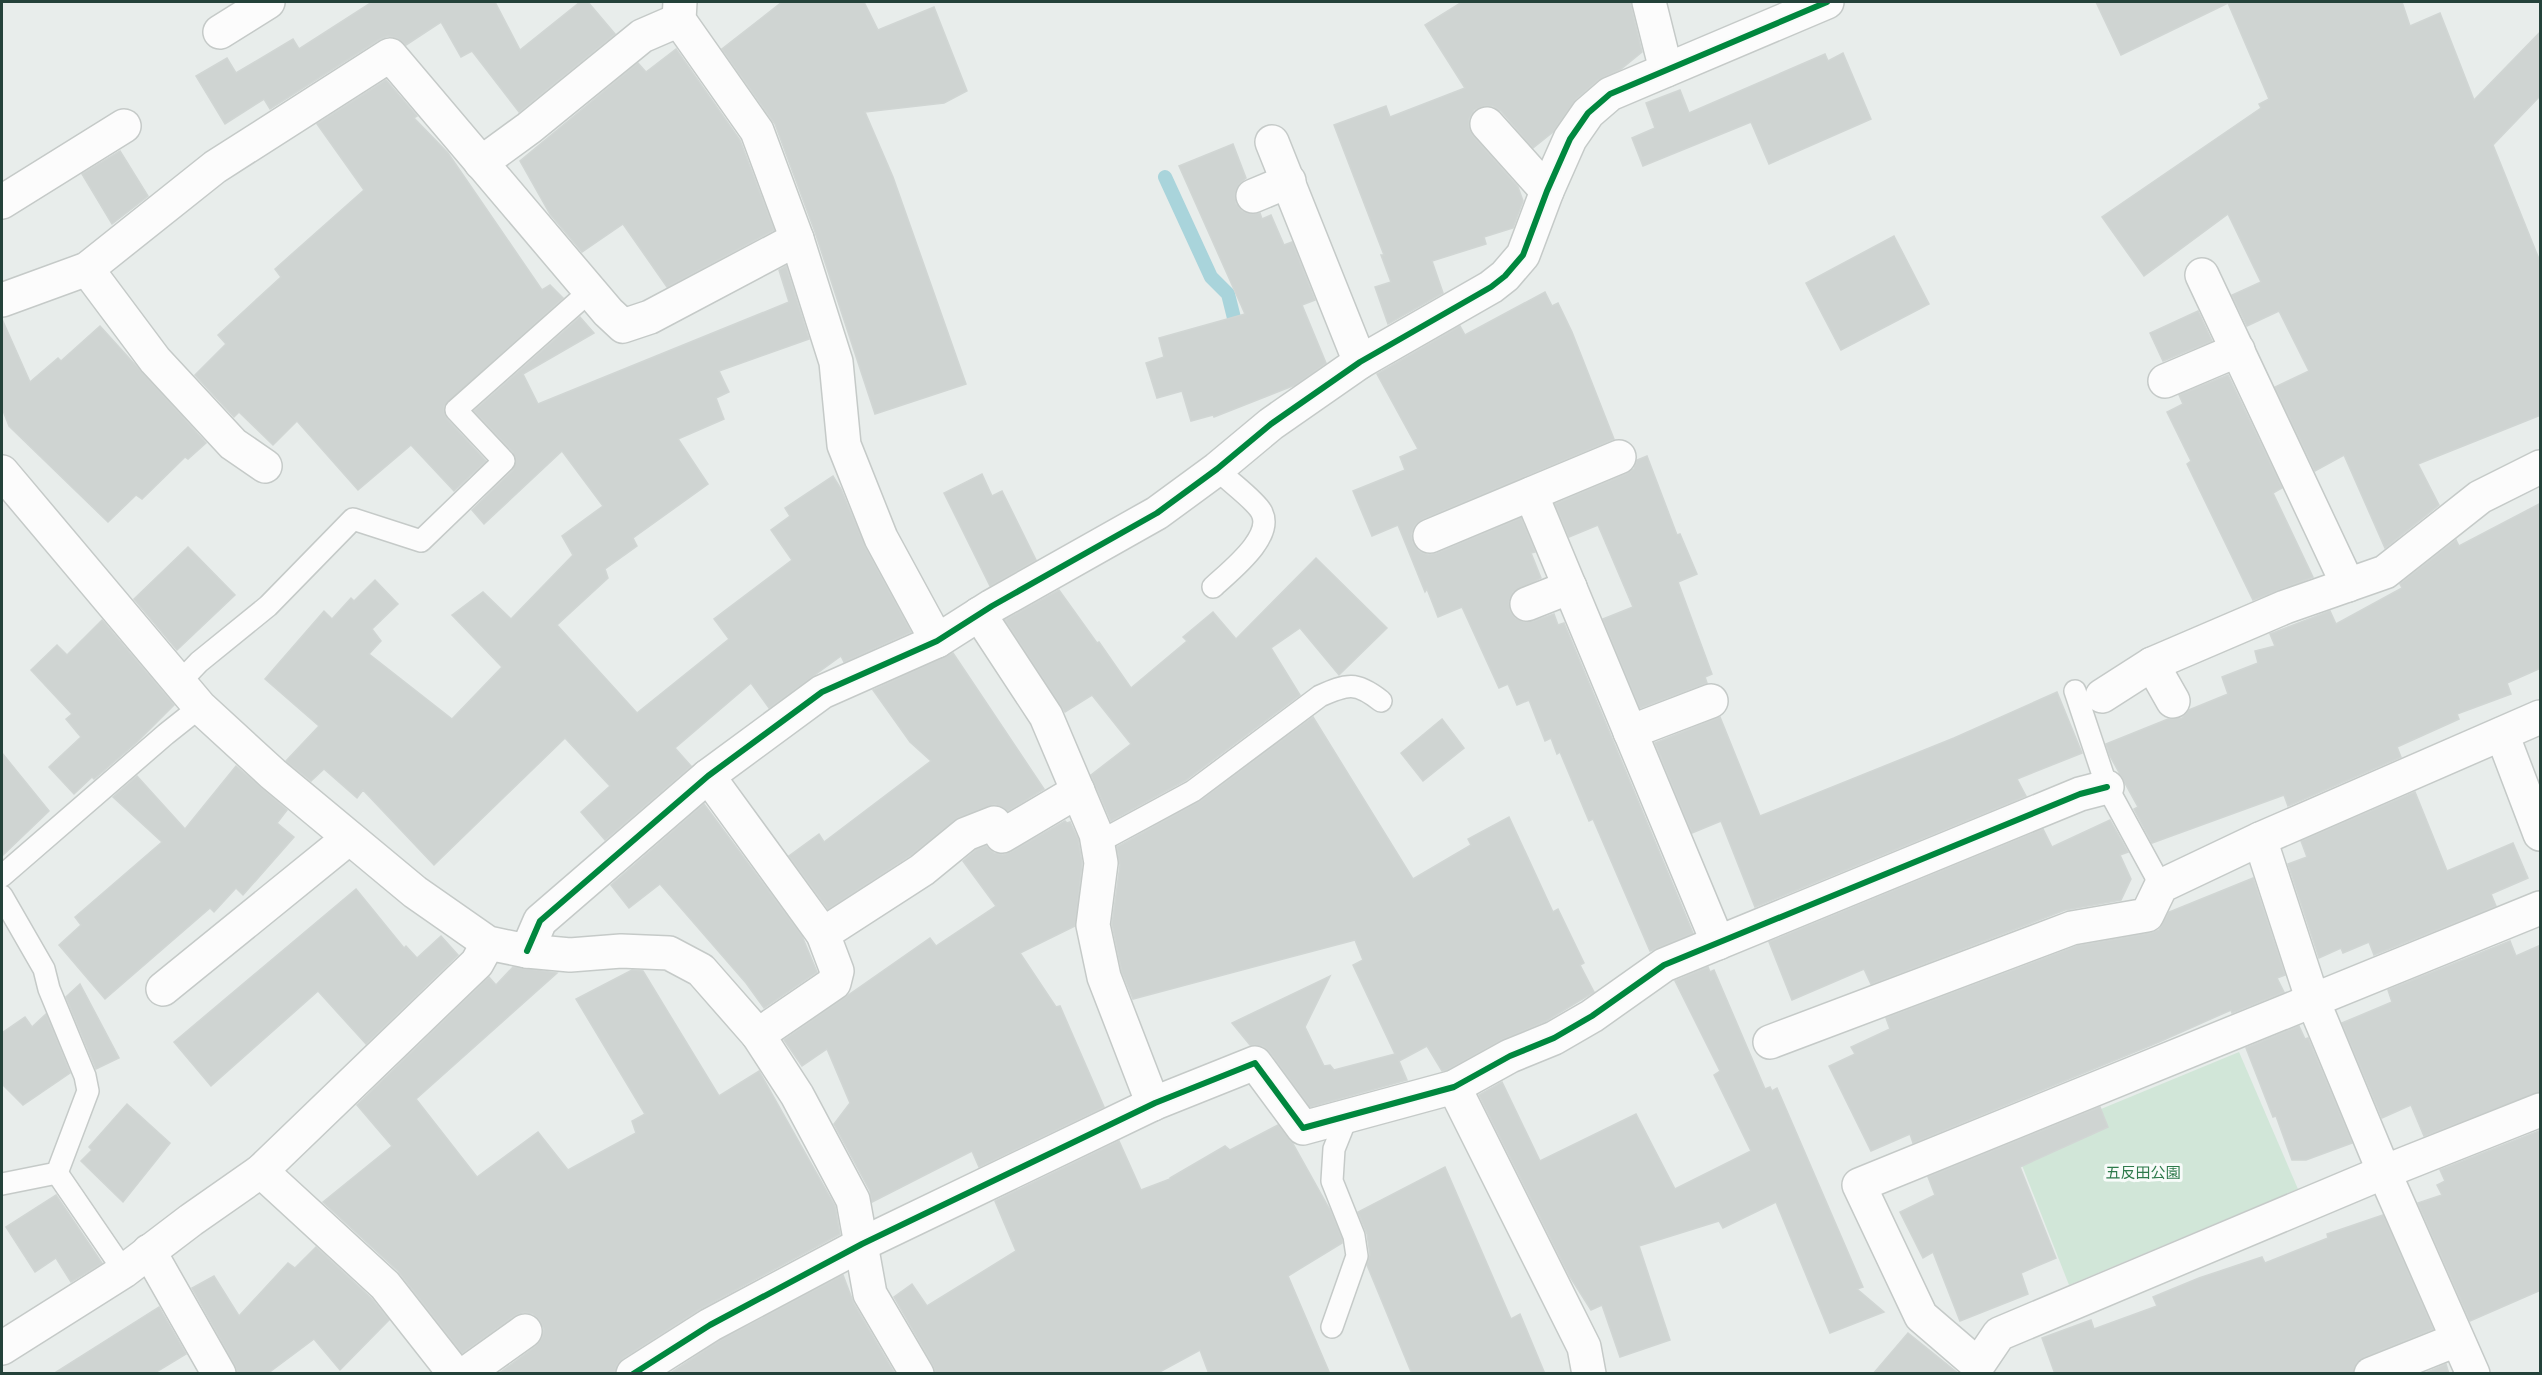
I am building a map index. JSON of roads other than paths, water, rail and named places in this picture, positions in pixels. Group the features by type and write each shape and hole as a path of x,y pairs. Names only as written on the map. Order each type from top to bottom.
{"street":[{"path":"220,32 268,2"},
{"path":"1649,2 1666,70"},
{"path":"527,951 540,921 708,776 822,692 937,641 979,614 1157,513 1217,470 1271,424 1360,362 1491,287 1505,276 1523,255 1547,191 1570,140 1588,113 1610,94 1827,2"},
{"path":"481,163 529,128 642,36 679,11 757,131 797,239 836,362 844,445 882,538 937,641"},
{"path":"2,300 87,269 215,167 390,55 608,312 623,326 651,317 797,239"},
{"path":"1487,124 1547,191"},
{"path":"2,202 124,126"},
{"path":"1272,142 1360,362"},
{"path":"1253,196 1289,182"},
{"path":"87,269 155,360 233,444 266,466"},
{"path":"2202,275 2348,585"},
{"path":"2165,381 2238,350"},
{"path":"1430,536 1619,457"},
{"path":"2088,694 2284,607 2385,572 2480,496 2541,466"},
{"path":"2,472 190,695 273,774 415,892 488,943 527,951 570,955 621,951 669,953 701,970 758,1035 797,1095 853,1200 870,1294 917,1374"},
{"path":"1531,494 1718,943"},
{"path":"1527,604 1570,588"},
{"path":"979,614 1046,716 1096,834 1101,863 1093,925 1104,977 1153,1104"},
{"path":"2152,664 2173,701"},
{"path":"1630,732 1711,701"},
{"path":"1770,1042 2072,928 2147,915 2161,886 2260,839 2541,717"},
{"path":"2502,735 2541,834"},
{"path":"708,776 823,934 837,971 834,983 758,1035"},
{"path":"633,1374 710,1325 862,1244 1153,1104 1255,1063 1303,1128 1348,1114 1454,1088 1510,1056 1554,1038 1582,1022 1664,965 2080,794 2107,787"},
{"path":"823,934 922,870 966,834 994,823 1002,836 1078,792"},
{"path":"163,989 349,838"},
{"path":"2260,839 2313,1001 2456,1340 2473,1374"},
{"path":"2541,909 1859,1185 1921,1316 1984,1369 1999,1334 2384,1172 2541,1110"},
{"path":"2,1348 124,1271 261,1171 477,963 488,943"},
{"path":"1454,1088 1584,1347 1589,1374"},
{"path":"261,1171 385,1285 455,1374"},
{"path":"149,1251 219,1374"},
{"path":"465,1374 525,1331"},
{"path":"2371,1374 2456,1340"}],"lane":[{"path":"2,876 190,695 199,662 268,606 353,519 421,541 504,461 456,410 590,291"},
{"path":"1213,587 1258,542 1265,529 1261,511 1217,470"},
{"path":"1097,843 1193,791 1320,696 1344,686 1368,690 1381,701"},
{"path":"2088,694 2107,787 2161,886"},
{"path":"2,896 44,969 49,989 85,1076 88,1091 57,1173"},
{"path":"1332,1327 1357,1256 1354,1236 1332,1181 1334,1149 1348,1114"},
{"path":"2,1184 57,1173"},
{"path":"57,1173 124,1271"}],"waterway":[{"path":"1165,177 1211,277 1228,294 1238,334"}],"park label":[{"name":"五反田公園","path":"2143,1173"}]}
